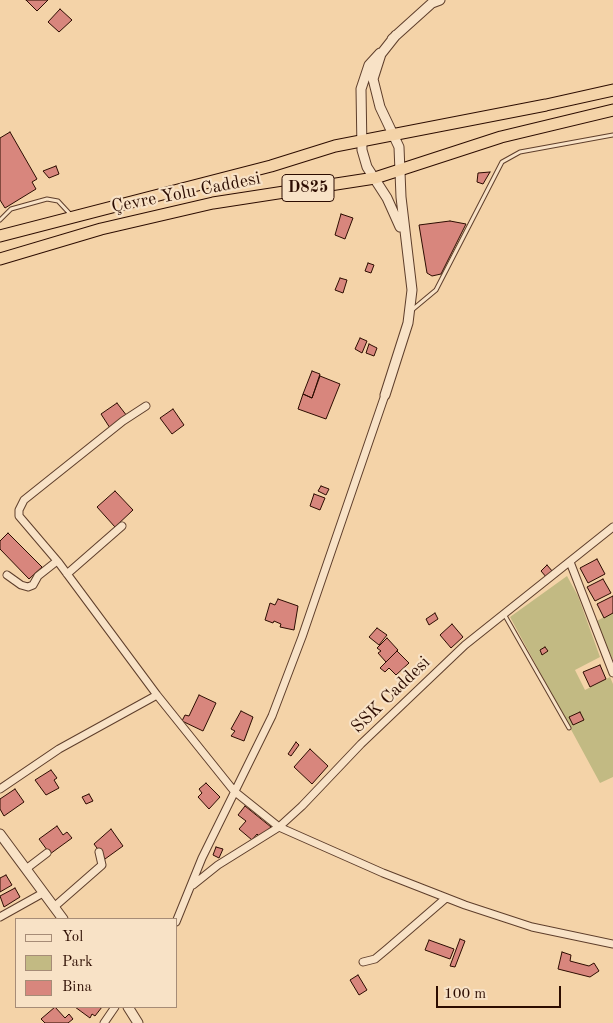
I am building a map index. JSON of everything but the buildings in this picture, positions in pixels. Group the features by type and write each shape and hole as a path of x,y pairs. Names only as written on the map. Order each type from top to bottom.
{"highway":[{"name":"Çevre Yolu Caddesi","path":"0,236 271,166 335,146 546,106 613,90"},
{"name":"Çevre Yolu Caddesi","path":"0,259 100,229 213,203 375,178 501,137 613,110"}],"street":[{"path":"407,249 397,216 364,160 361,89 369,65 396,35 434,1"},
{"path":"178,918 202,858 272,716 302,637 408,323 412,290 399,147 380,107 373,79 382,54 396,35"},
{"path":"146,406 116,427 24,500 19,510 19,516 57,560 157,695 234,791 279,827 446,898 532,927 613,944"},
{"path":"67,574 122,526"},
{"name":"SSK Caddesi","path":"192,885 218,865 279,827 302,806 361,744 458,652 504,613 531,595 613,528"},
{"path":"7,575 21,585 28,587 33,585 38,576 57,560"},
{"path":"570,562 613,673"},
{"path":"0,789 59,749 157,695"},
{"path":"0,834 62,918"},
{"path":"54,907 102,864 99,852"},
{"path":"26,869 47,853"},
{"path":"0,917 43,893"},
{"path":"363,962 375,959 446,898"},
{"path":"104,1023 114,1008"},
{"path":"129,1008 138,1023"}],"lane":[{"path":"410,312 436,290 502,162 520,152 613,135"},
{"path":"0,220 11,209 47,199 58,201 65,206 72,217"},
{"path":"504,613 569,728"}],"green space":[{"path":"567,576 578,596 600,657 575,670 585,690 610,677 613,684 613,777 600,783 510,617"},
{"path":"613,612 613,660 595,622"}]}
